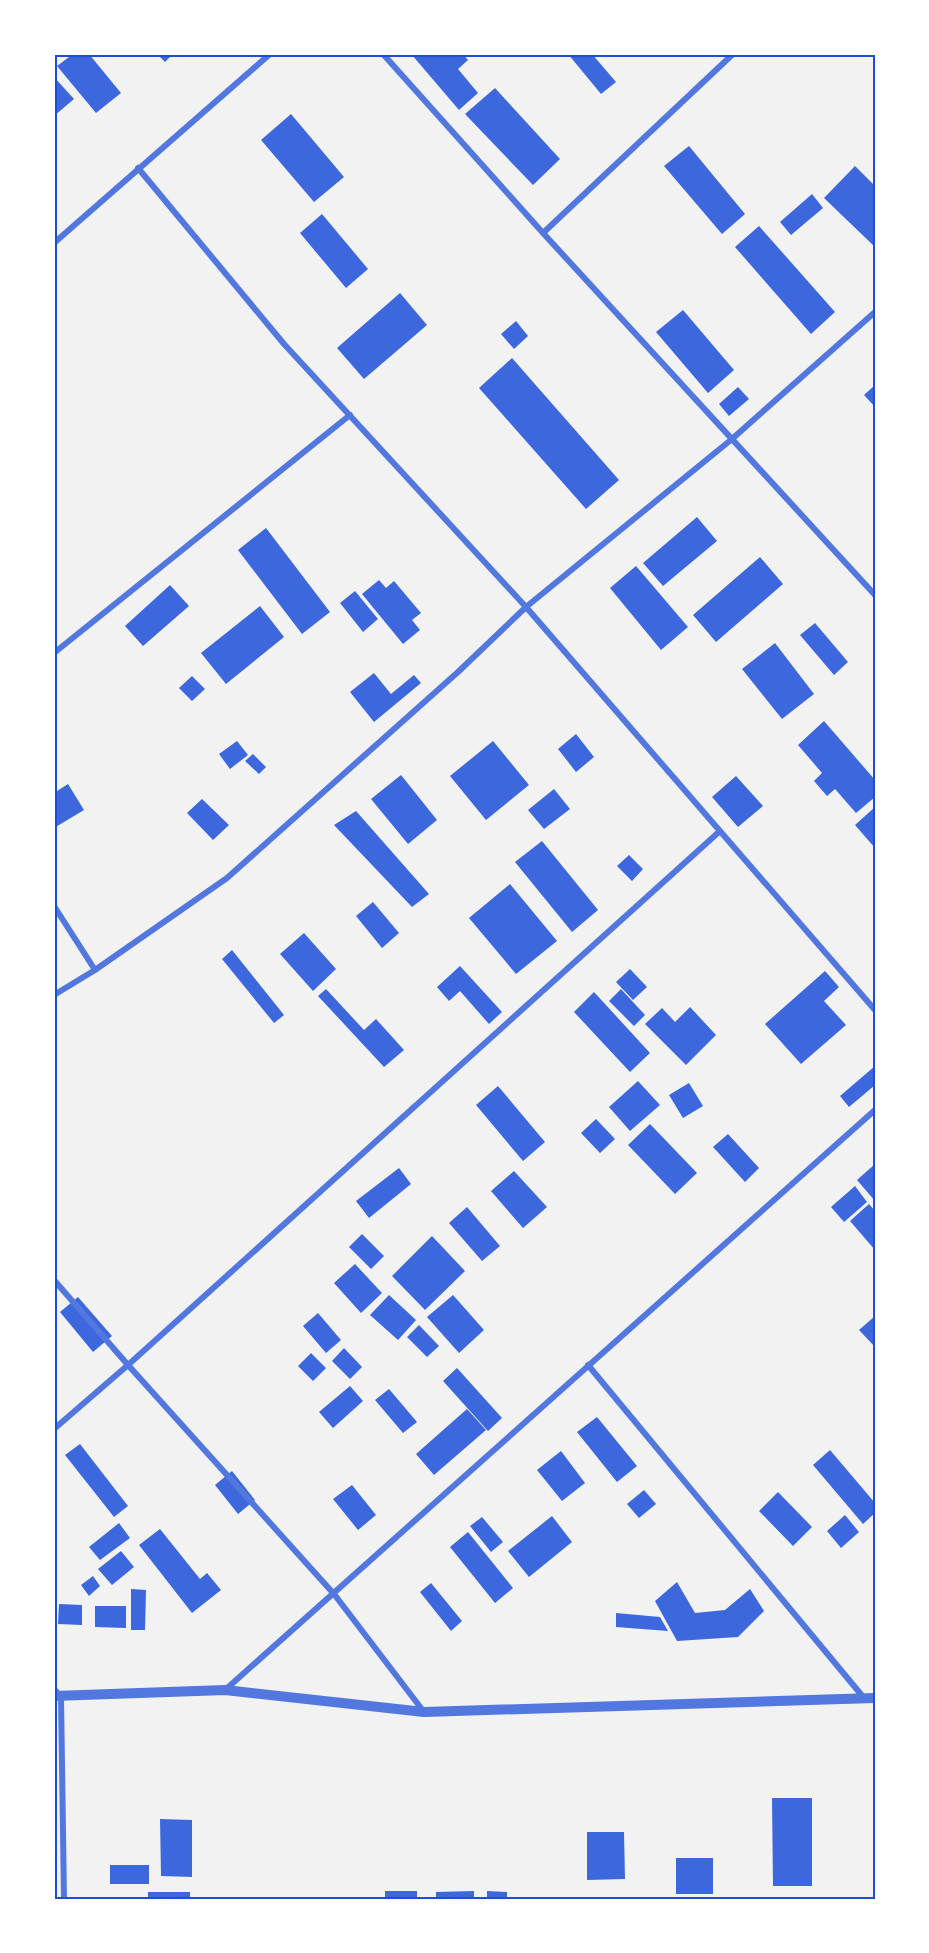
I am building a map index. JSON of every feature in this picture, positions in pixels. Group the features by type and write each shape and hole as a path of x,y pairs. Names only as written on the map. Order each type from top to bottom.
{"street":[{"path":"383,54 543,233 875,595"},
{"path":"543,233 733,54"},
{"path":"54,243 266,55"},
{"path":"138,168 284,344 526,607 875,1010"},
{"path":"54,995 95,970 228,878 458,672 526,607 732,440 875,312"},
{"path":"54,653 350,415"},
{"path":"54,1429 128,1365 720,831"},
{"path":"54,906 95,970"},
{"path":"225,1690 875,1110"},
{"path":"54,1280 334,1594 424,1713"},
{"path":"588,1365 869,1698"},
{"path":"64,1899 56,1694 225,1690 424,1713 869,1698"}],"building":[{"path":"73,54 89,54 121,93 96,113 57,66"},
{"path":"157,54 173,54 165,62"},
{"path":"413,54 463,54 468,60 458,69 478,93 459,110"},
{"path":"568,54 592,54 616,82 601,94"},
{"path":"54,77 74,99 54,116"},
{"path":"495,88 560,159 533,185 465,114"},
{"path":"291,114 344,177 314,202 261,140"},
{"path":"689,146 745,214 722,234 664,166"},
{"path":"855,166 875,186 875,247 824,198"},
{"path":"812,194 823,208 791,235 780,222"},
{"path":"322,214 368,269 346,288 300,233"},
{"path":"759,226 835,312 811,334 735,247"},
{"path":"400,293 427,325 364,379 337,348"},
{"path":"683,310 734,370 708,393 656,332"},
{"path":"516,321 528,336 514,349 501,334"},
{"path":"512,358 619,480 586,509 479,388"},
{"path":"875,385 875,407 864,395"},
{"path":"738,387 749,399 729,416 719,404"},
{"path":"697,517 717,541 663,586 643,563"},
{"path":"266,528 330,612 302,634 238,550"},
{"path":"760,557 783,584 716,642 693,615"},
{"path":"636,566 688,627 661,650 610,588"},
{"path":"379,580 386,588 394,581 421,613 412,620 420,630 403,644 362,594"},
{"path":"170,585 189,606 143,646 125,626"},
{"path":"355,591 378,619 363,632 340,603"},
{"path":"260,606 284,637 226,684 201,653"},
{"path":"815,623 848,662 834,675 800,635"},
{"path":"775,643 814,694 782,719 742,669"},
{"path":"374,673 391,694 414,675 421,683 374,722 350,692"},
{"path":"192,676 205,689 192,701 179,688"},
{"path":"824,721 875,780 875,797 856,813 835,789 827,796 814,781 822,773 798,745"},
{"path":"576,734 594,757 576,772 558,749"},
{"path":"237,741 248,755 230,769 219,754"},
{"path":"493,741 529,785 486,820 450,776"},
{"path":"253,754 266,767 259,774 245,761"},
{"path":"401,775 437,820 408,844 371,799"},
{"path":"736,776 763,806 738,827 712,797"},
{"path":"68,784 84,810 54,828 54,793"},
{"path":"554,789 570,809 544,829 528,810"},
{"path":"202,799 229,825 213,840 187,813"},
{"path":"875,807 875,848 855,825"},
{"path":"356,811 429,894 412,907 334,825"},
{"path":"542,841 598,910 572,932 515,862"},
{"path":"629,855 643,869 632,881 617,866"},
{"path":"510,884 557,941 516,974 469,918"},
{"path":"373,902 399,933 382,948 356,916"},
{"path":"304,933 336,969 313,991 280,954"},
{"path":"232,950 284,1015 274,1023 222,959"},
{"path":"460,966 502,1012 489,1024 460,991 449,1001 437,987"},
{"path":"630,969 647,987 633,1000 616,982"},
{"path":"825,971 839,987 824,1001 846,1025 801,1064 765,1024"},
{"path":"326,989 364,1030 376,1019 404,1050 384,1067 318,996"},
{"path":"621,989 645,1015 634,1026 609,1001"},
{"path":"594,992 650,1053 630,1072 574,1012"},
{"path":"690,1007 716,1035 686,1065 645,1024 662,1008 675,1022"},
{"path":"875,1066 875,1085 849,1107 840,1096"},
{"path":"638,1081 660,1105 630,1131 609,1107"},
{"path":"689,1083 703,1106 683,1118 669,1095"},
{"path":"498,1086 545,1142 523,1161 476,1105"},
{"path":"596,1119 615,1139 600,1153 581,1133"},
{"path":"650,1124 697,1173 675,1194 628,1145"},
{"path":"728,1134 759,1168 745,1182 713,1147"},
{"path":"875,1164 875,1201 857,1180"},
{"path":"399,1168 411,1184 369,1218 356,1201"},
{"path":"514,1171 547,1207 523,1228 491,1191"},
{"path":"855,1186 867,1202 844,1222 831,1207"},
{"path":"869,1204 875,1211 875,1250 850,1221"},
{"path":"467,1207 500,1246 482,1261 449,1223"},
{"path":"362,1234 384,1256 371,1269 349,1247"},
{"path":"432,1236 465,1271 425,1310 392,1276"},
{"path":"355,1264 382,1293 361,1313 334,1283"},
{"path":"389,1295 416,1320 398,1340 370,1315"},
{"path":"453,1295 484,1330 459,1353 427,1317"},
{"path":"78,1297 112,1336 93,1352 60,1312"},
{"path":"318,1313 341,1340 326,1353 303,1326"},
{"path":"875,1316 875,1347 859,1330"},
{"path":"419,1325 439,1346 427,1357 407,1337"},
{"path":"344,1348 362,1367 350,1379 332,1361"},
{"path":"311,1353 326,1368 313,1381 298,1366"},
{"path":"457,1368 502,1418 488,1431 443,1381"},
{"path":"350,1386 363,1401 333,1428 319,1412"},
{"path":"389,1389 417,1422 403,1433 375,1400"},
{"path":"467,1409 486,1430 434,1475 416,1454"},
{"path":"597,1417 637,1466 617,1482 577,1432"},
{"path":"80,1444 128,1506 114,1517 65,1455"},
{"path":"830,1450 875,1503 875,1513 863,1524 813,1465"},
{"path":"561,1451 585,1483 562,1501 537,1470"},
{"path":"232,1471 255,1500 238,1514 215,1485"},
{"path":"352,1485 376,1515 358,1530 333,1499"},
{"path":"644,1490 656,1504 639,1518 627,1504"},
{"path":"778,1492 812,1527 793,1546 759,1511"},
{"path":"845,1515 859,1532 841,1548 827,1531"},
{"path":"552,1516 572,1542 529,1577 508,1551"},
{"path":"482,1517 503,1542 491,1552 470,1526"},
{"path":"119,1523 130,1538 100,1560 89,1547"},
{"path":"160,1529 200,1579 207,1573 221,1590 192,1613 139,1545"},
{"path":"468,1532 513,1588 495,1603 450,1547"},
{"path":"121,1551 134,1567 112,1585 98,1569"},
{"path":"93,1576 100,1586 89,1596 81,1585"},
{"path":"677,1582 695,1613 725,1610 750,1589 764,1611 738,1637 677,1641 655,1601"},
{"path":"431,1583 462,1621 451,1631 420,1592"},
{"path":"131,1589 146,1590 145,1630 131,1630"},
{"path":"59,1604 82,1605 82,1625 58,1624"},
{"path":"95,1606 126,1606 126,1628 95,1627"},
{"path":"616,1613 660,1617 668,1631 616,1627"},
{"path":"772,1798 812,1798 812,1886 773,1886"},
{"path":"160,1819 192,1820 192,1877 161,1876"},
{"path":"587,1832 624,1832 625,1879 587,1880"},
{"path":"676,1858 713,1858 713,1894 676,1894"},
{"path":"110,1865 149,1865 149,1884 110,1884"},
{"path":"385,1891 417,1891 417,1899 385,1899"},
{"path":"474,1891 474,1899 436,1899 436,1892"},
{"path":"487,1891 507,1892 507,1899 487,1899"},
{"path":"148,1892 190,1892 190,1899 148,1899"},
{"path":"630,1897 670,1897 670,1899 630,1899"}]}
